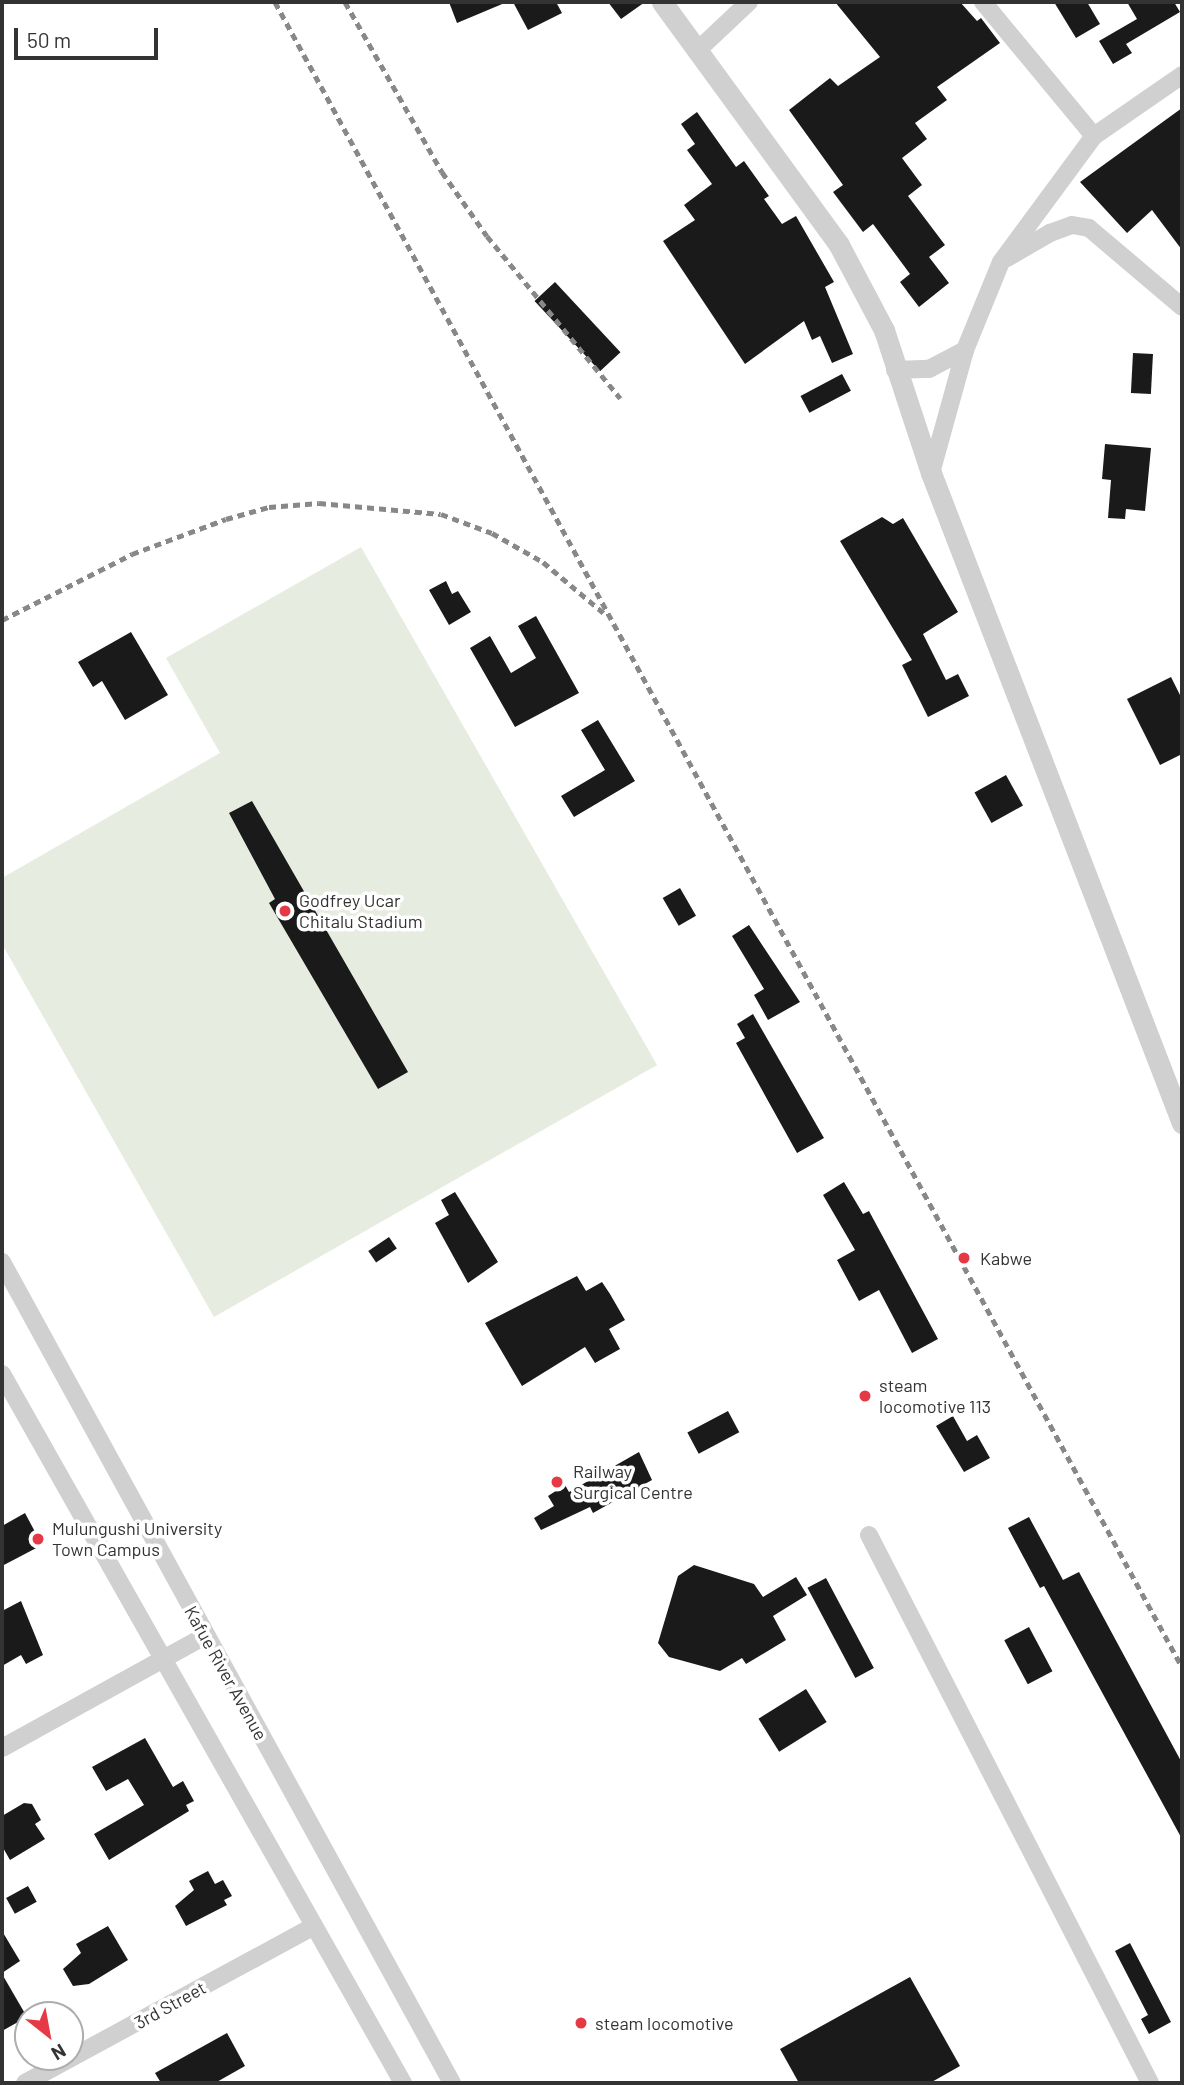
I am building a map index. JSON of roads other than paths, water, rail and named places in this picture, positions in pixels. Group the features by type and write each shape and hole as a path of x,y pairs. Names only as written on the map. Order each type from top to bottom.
{"street":[{"path":"662,2 839,245 884,330 931,473 1182,1123"},
{"path":"698,50 750,2"},
{"path":"984,2 1094,136"},
{"path":"931,473 965,350 1001,262 1094,136 1182,75"},
{"path":"1001,262 1050,233 1072,225 1089,228 1182,307"},
{"path":"895,370 929,369 965,350"},
{"name":"Kafue River Avenue","path":"2,1262 452,2083"},
{"path":"2,1374 9,1404 162,1660 403,2083"},
{"path":"869,1535 1150,2083"},
{"path":"2,1748 205,1636"},
{"name":"3rd Street","path":"25,2083 314,1926"}],"railway":[{"path":"275,2 1182,1667"},
{"path":"345,2 442,172 487,236 620,398"},
{"path":"2,620 132,554 226,519 269,507 319,503 441,514 492,533 543,562 605,614"}],"place":[{"name":"Godfrey Ucar Chitalu Stadium","path":"285,911"},
{"name":"Kabwe","path":"964,1258"},
{"name":"steam locomotive 113","path":"865,1396"},
{"name":"Railway Surgical Centre","path":"557,1482"},
{"name":"Mulungushi University Town Campus","path":"38,1539"},
{"name":"steam locomotive","path":"581,2023"}]}
